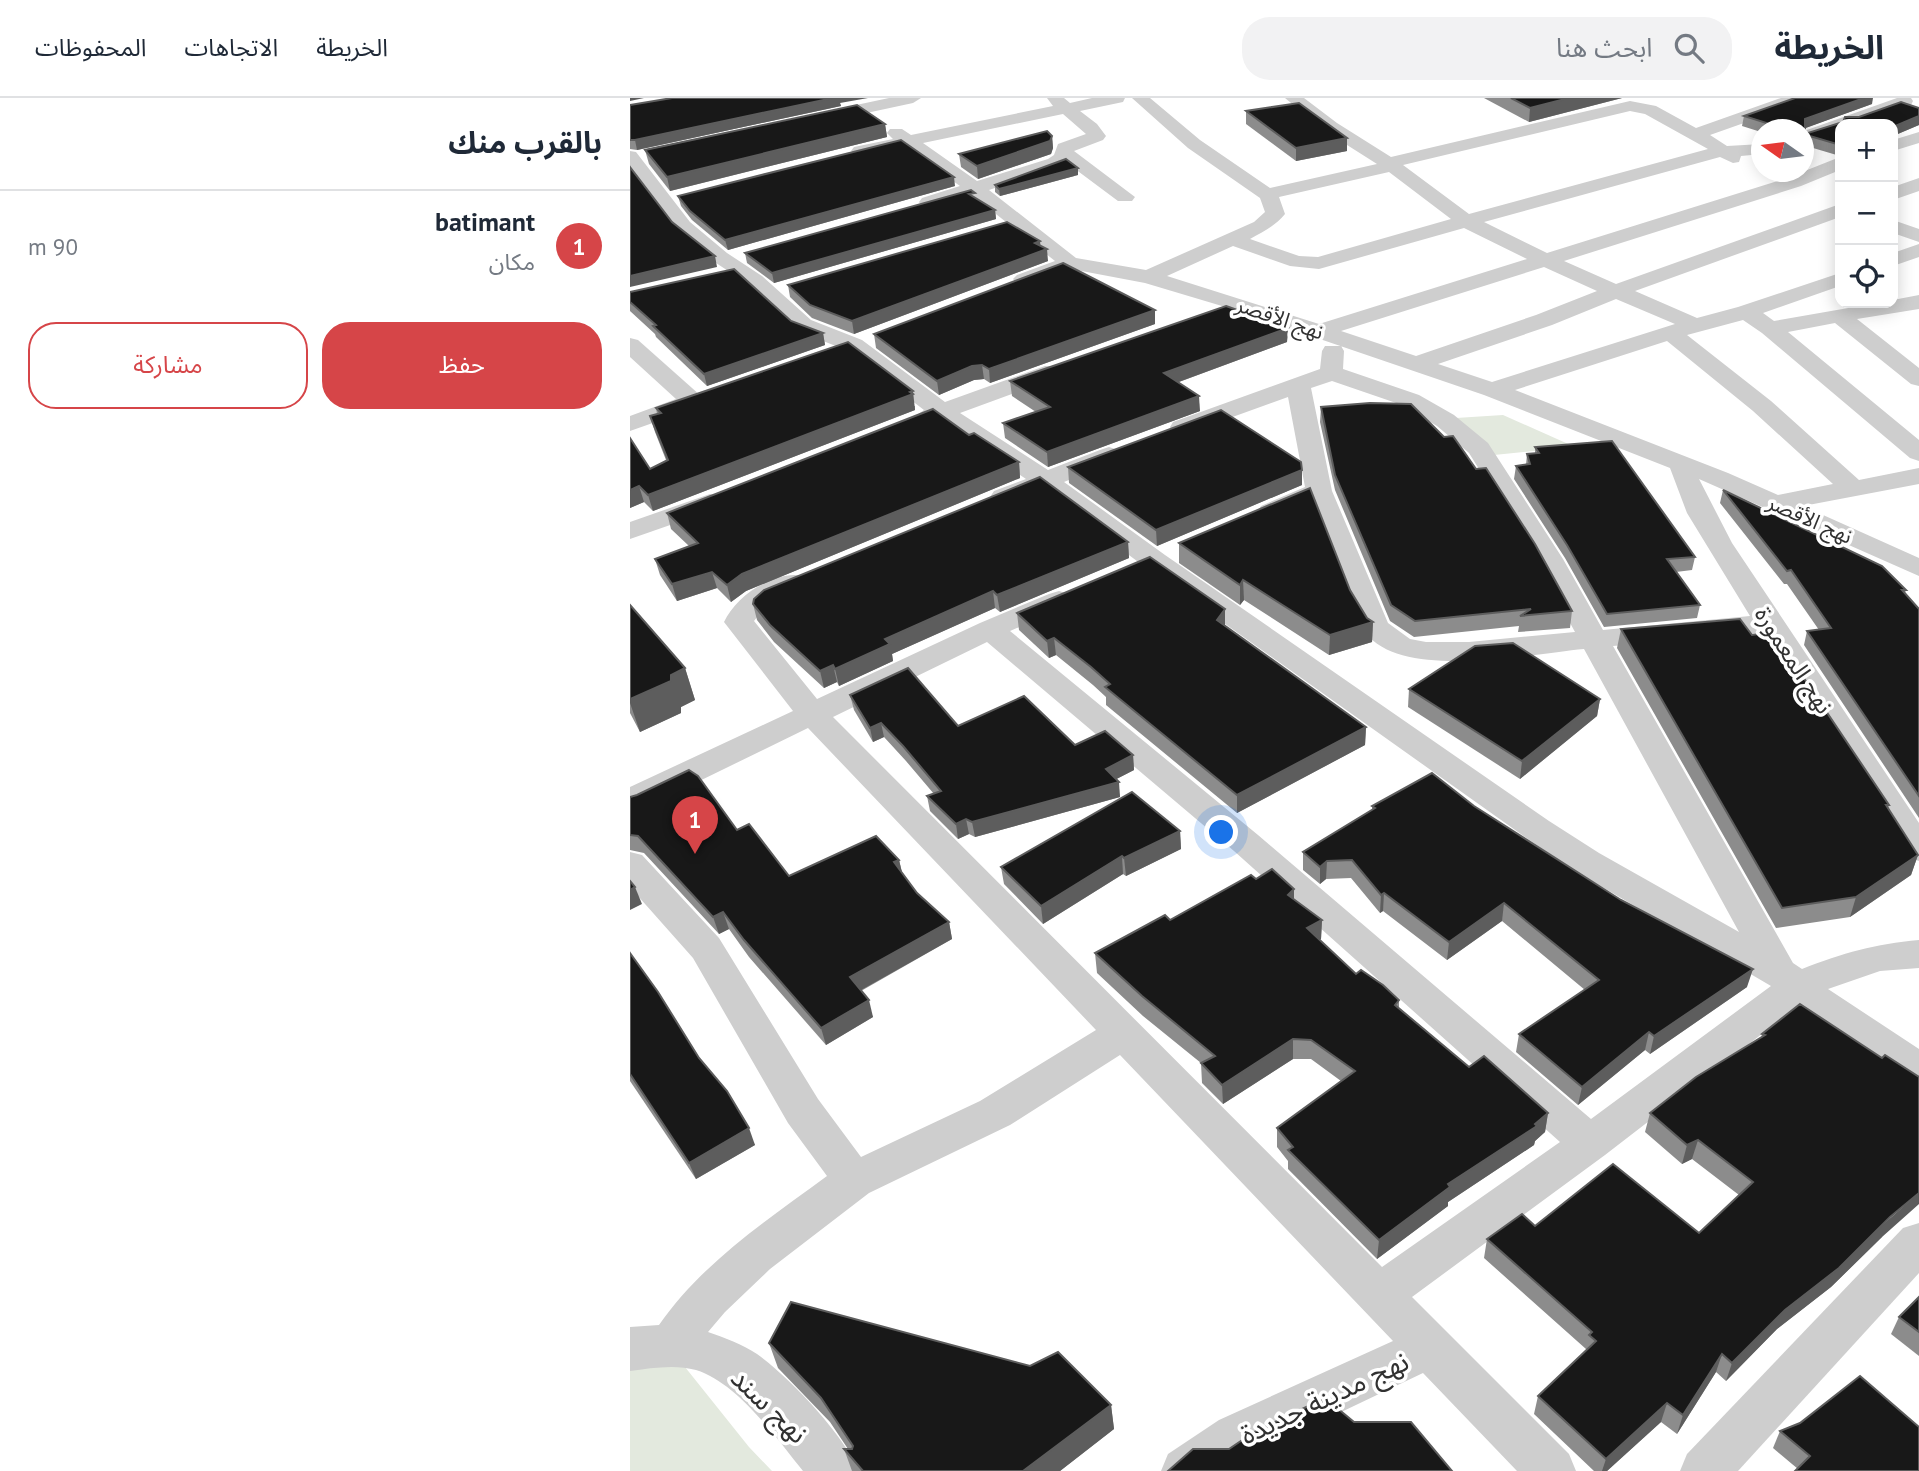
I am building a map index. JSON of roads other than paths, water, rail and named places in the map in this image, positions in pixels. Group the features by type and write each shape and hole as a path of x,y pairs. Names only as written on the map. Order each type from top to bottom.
{"street":[{"path":"808,120 855,103 913,98"},
{"path":"838,157 1059,103 1117,98"},
{"path":"1140,98 1194,144 1267,194 1274,205 1275,214 1269,221 1148,276"},
{"path":"1293,98 1464,220 1548,261 1695,325"},
{"path":"1695,134 1797,98"},
{"path":"1814,133 1906,101"},
{"path":"855,103 976,189 1070,263"},
{"path":"909,208 976,189 1059,160 1069,145 1097,136 1091,128 1059,103"},
{"path":"1267,194 1617,107 1642,107 1695,134 1720,152 1751,165"},
{"path":"1898,144 1919,137"},
{"path":"1231,239 1297,262 1319,263 1464,220 1720,152 1751,150"},
{"path":"1063,151 1125,197"},
{"path":"636,164 671,199 683,226 734,264 803,325 866,340 941,411 1045,480 1155,561 1537,830 1789,979 1919,1069"},
{"path":"1814,174 1835,165"},
{"path":"1331,373 1327,333 1794,182 1835,198"},
{"path":"1898,192 1919,184"},
{"path":"1416,364 1544,320 1835,212"},
{"path":"992,229 1016,222"},
{"path":"1898,228 1919,236"},
{"path":"1898,258 1919,250"},
{"name":"نهج الأقصر","path":"1001,288 1070,263 1148,276 1240,304 1492,390 1776,503 1919,568"},
{"path":"1492,390 1695,325 1746,312 1835,281"},
{"path":"769,294 794,287"},
{"path":"1201,318 1240,304"},
{"path":"1770,328 1916,305"},
{"path":"1746,312 1770,328 1919,453"},
{"path":"1839,316 1919,379"},
{"path":"1671,333 1762,406 1854,489"},
{"path":"817,358 866,340"},
{"path":"630,345 692,401"},
{"path":"903,426 1071,365"},
{"path":"971,510 1331,373 1376,384 1404,395 1463,433 1479,449 1549,559 1592,641 1789,979"},
{"path":"1298,384 1319,491 1369,616 1378,631 1400,646 1436,653 1769,624"},
{"path":"630,424 717,393"},
{"name":"نهج المعمورة","path":"1682,465 1691,494 1702,515 1769,624 1919,849"},
{"path":"1776,503 1919,476"},
{"path":"1244,523 1319,491"},
{"path":"630,531 737,492"},
{"path":"821,571 757,599 743,610 739,622 812,714 1551,1471"},
{"path":"630,800 990,629 1079,592"},
{"path":"990,629 1257,852 1590,1143"},
{"path":"630,864 706,948 803,1111 855,1180"},
{"path":"1378,1296 1590,1143 1789,979 1881,957 1919,954"},
{"path":"667,1348 688,1317 714,1289 855,1180 995,1113 1123,1033"},
{"path":"1705,1471 1919,1242"},
{"name":"نهج مدينة جديدة","path":"1186,1471 1236,1437 1429,1347"},
{"name":"نهج سند","path":"667,1348 730,1363 760,1387 834,1471"}],"place":[{"name":"batimant","path":"695,854"}]}
